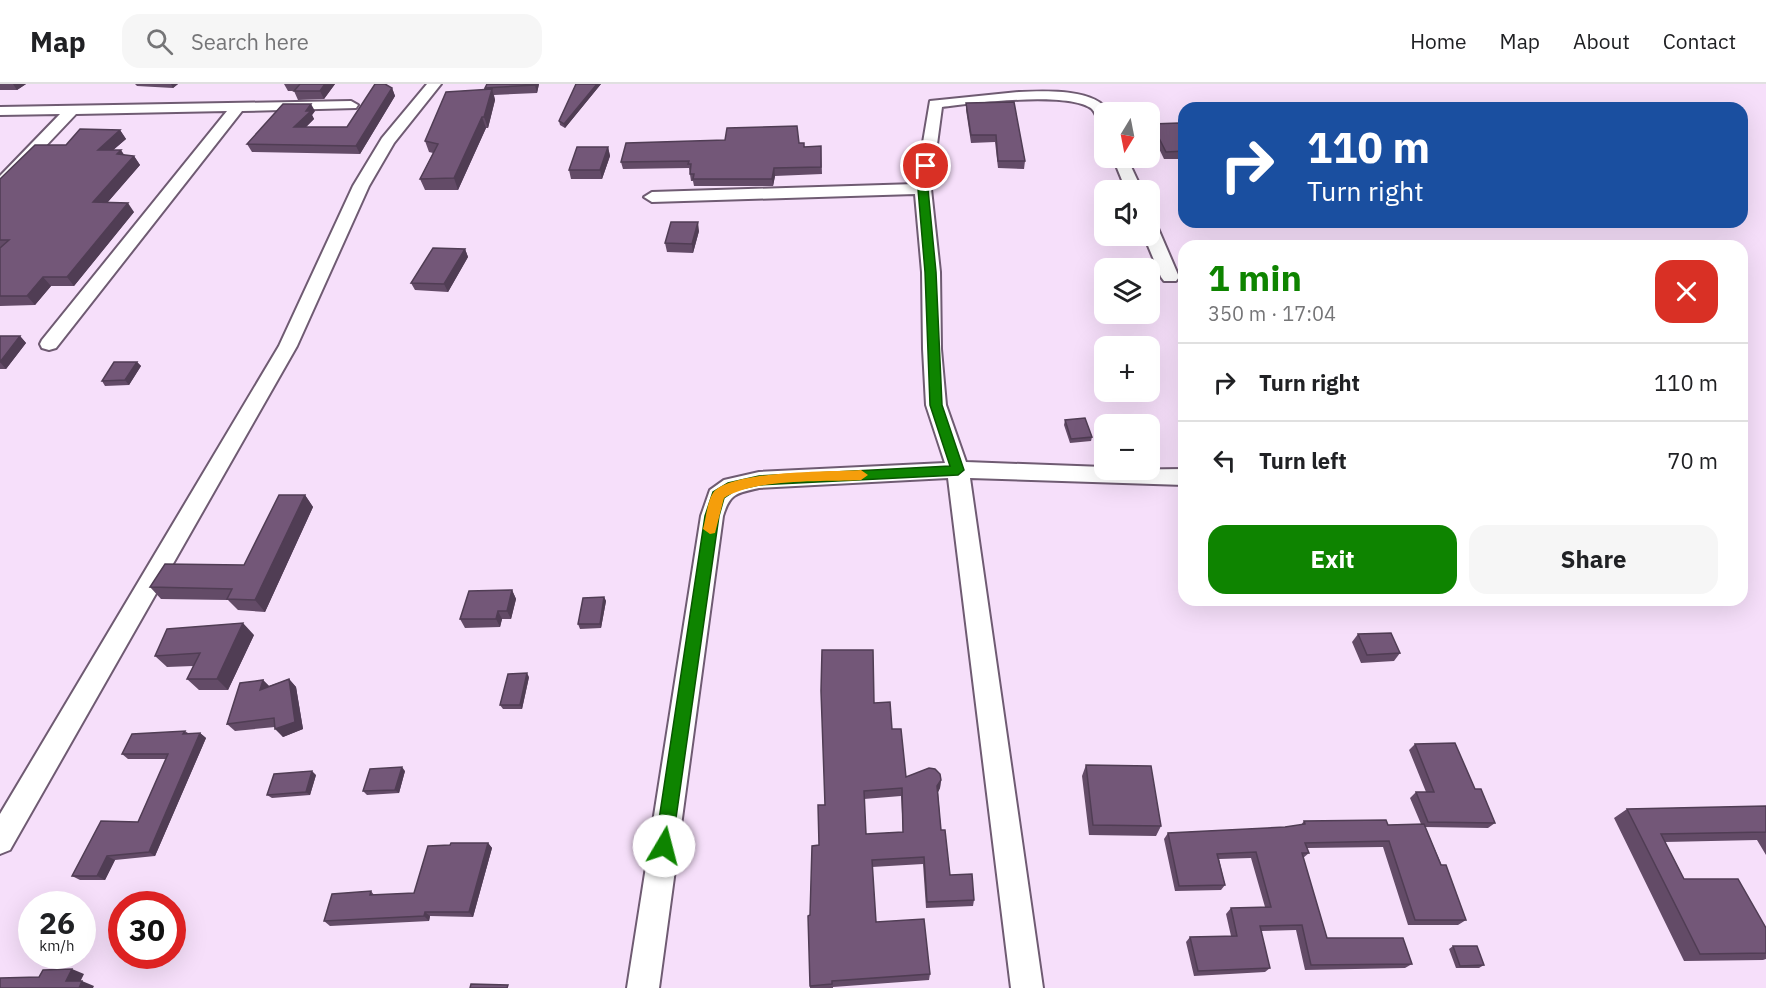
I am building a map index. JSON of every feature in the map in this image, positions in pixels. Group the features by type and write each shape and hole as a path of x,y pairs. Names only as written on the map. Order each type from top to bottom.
{"street":[{"path":"0,840 288,346 361,186 387,141 434,84"},
{"path":"1027,988 958,470 936,405 931,272 923,189 935,104 1041,90 1094,105"},
{"path":"0,111 351,105"},
{"path":"49,344 237,108"},
{"path":"0,185 73,109"},
{"path":"652,197 923,189"},
{"path":"1157,246 1170,277"},
{"path":"643,988 712,516 718,496 732,486 759,480 958,470 1178,477"}],"building":[{"path":"300,84 325,84 320,91 294,91"},
{"path":"375,84 385,84 392,88 356,146 247,144 283,104 311,104 306,111 311,111 294,127 347,127"},
{"path":"487,84 535,84 535,85 485,88"},
{"path":"576,84 597,84 564,124 559,121"},
{"path":"492,89 484,117 454,178 420,179 438,144 425,141 446,92"},
{"path":"1014,102 1025,161 998,161 996,135 971,135 966,103"},
{"path":"1178,123 1178,151 1166,152 1160,140 1160,124"},
{"path":"797,126 799,143 804,143 804,147 821,146 821,167 774,168 772,179 693,179 694,174 690,174 689,161 621,162 626,143 725,140 727,128"},
{"path":"80,129 120,130 98,150 121,150 117,154 134,156 93,202 128,203 67,277 43,277 27,296 0,296 0,248 9,240 0,240 0,179 35,145 66,145"},
{"path":"577,147 608,147 600,170 569,170"},
{"path":"671,222 698,222 692,244 665,243"},
{"path":"433,248 465,249 444,284 411,283"},
{"path":"0,336 20,336 0,362"},
{"path":"114,362 137,362 125,380 102,381"},
{"path":"1085,418 1092,437 1071,439 1065,420"},
{"path":"279,495 305,495 255,600 227,599 232,589 150,587 165,564 244,565"},
{"path":"512,590 507,611 498,611 496,619 460,619 469,591"},
{"path":"604,597 600,624 578,624 583,598"},
{"path":"243,623 217,679 187,679 200,653 155,656 167,629"},
{"path":"1391,633 1400,653 1367,655 1358,634"},
{"path":"822,650 873,650 874,703 890,702 892,729 901,729 906,777 929,768 935,769 940,774 941,780 937,786 941,830 945,830 950,875 972,874 974,900 927,902 924,857 872,860 876,922 924,919 930,974 832,981 832,984 810,986 808,916 810,915 812,846 819,845 818,805 825,805","holes":["902,788 903,832 866,834 864,791"]},
{"path":"527,673 520,705 500,705 508,674"},
{"path":"289,679 295,722 275,729 274,718 227,724 240,683 263,680 260,690"},
{"path":"185,731 183,734 200,733 149,852 107,856 97,876 72,876 101,821 138,822 168,754 122,754 132,734"},
{"path":"1455,743 1475,789 1481,789 1495,823 1428,822 1416,792 1434,792 1415,744"},
{"path":"1086,765 1151,766 1161,826 1093,825"},
{"path":"402,767 395,790 363,791 370,769"},
{"path":"312,771 306,792 267,795 274,774"},
{"path":"1766,806 1766,832 1661,834 1684,879 1738,879 1766,928 1766,953 1700,954 1627,809"},
{"path":"1386,820 1388,825 1424,824 1441,865 1446,865 1466,920 1415,920 1389,841 1305,843 1309,853 1302,853 1327,938 1403,938 1412,964 1311,965 1302,925 1260,926 1270,968 1198,971 1190,937 1237,936 1231,908 1271,907 1256,852 1217,854 1225,885 1179,886 1168,833 1285,827 1305,824 1304,821"},
{"path":"451,843 488,843 469,912 425,912 424,916 324,921 332,894 371,891 370,895 414,893 428,846 450,845"},
{"path":"1453,946 1477,946 1484,965 1460,966"},
{"path":"72,969 66,981 82,981 79,988 0,988 0,978 39,977 43,970"},
{"path":"471,984 508,985 507,988 470,988"}],"slow traffic":[{"path":"710,529 718,496 732,486 759,480 861,475"}],"route":[{"path":"664,846 712,516 718,496 732,486 759,480 958,470 936,405 932,349 931,272 923,189 926,166"}]}
